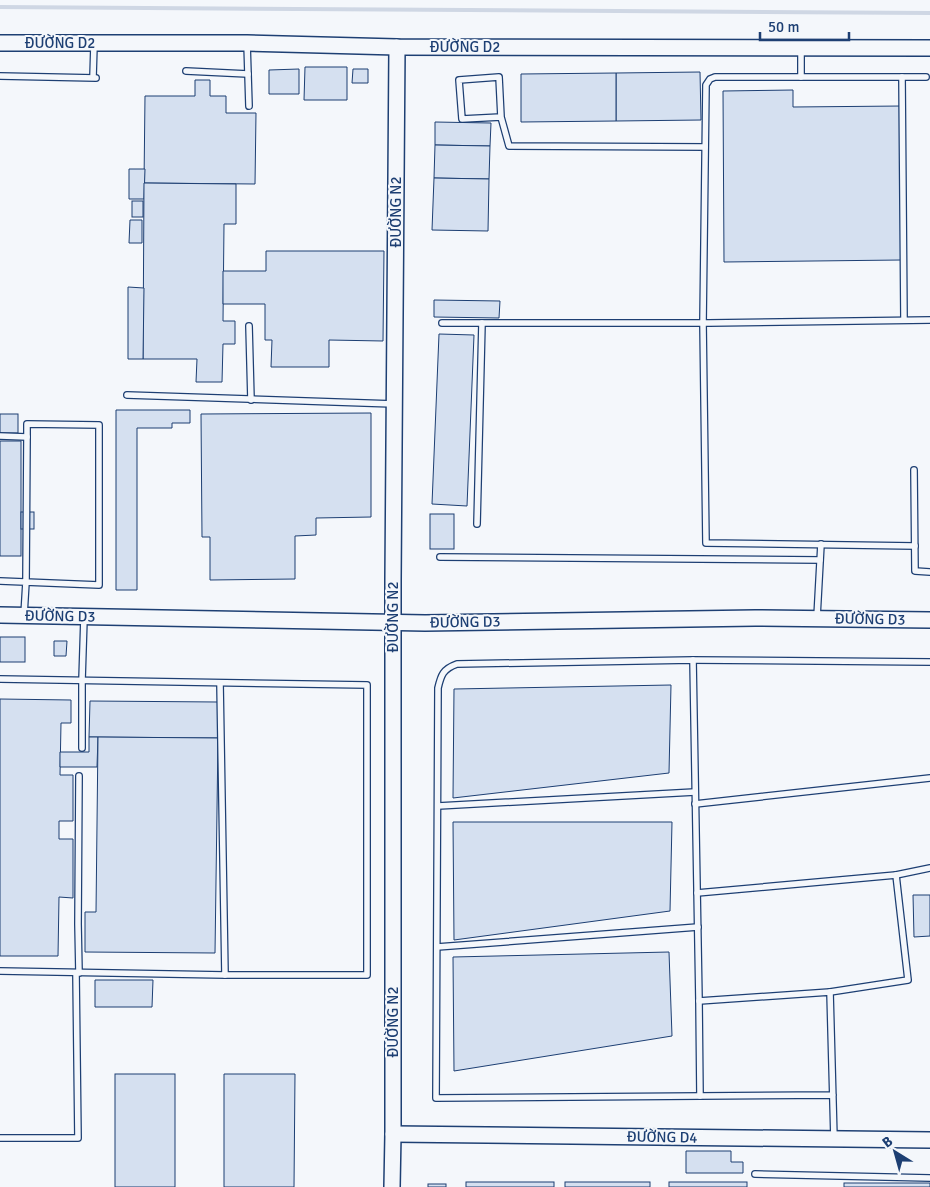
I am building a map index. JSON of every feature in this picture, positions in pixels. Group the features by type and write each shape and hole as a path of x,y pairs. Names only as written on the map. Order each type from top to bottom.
{"street":[{"name":"ĐƯỜNG D2","path":"0,44 247,43 397,47 930,48"},
{"name":"ĐƯỜNG N2","path":"392,1187 397,47"},
{"name":"ĐƯỜNG D3","path":"0,615 393,622 755,618 930,620"},
{"name":"ĐƯỜNG D4","path":"393,1134 930,1140"}],"lane":[{"path":"0,76 94,78 94,43"},
{"path":"247,43 248,106"},
{"path":"801,48 801,77"},
{"path":"186,70 248,74"},
{"path":"501,117 462,119 460,80 499,77 501,117 509,146 705,146"},
{"path":"915,546 706,543 703,323 706,85 710,79 715,77 926,77"},
{"path":"902,77 904,320"},
{"path":"442,323 703,323 930,320"},
{"path":"477,524 482,323"},
{"path":"249,326 250,400"},
{"path":"127,395 394,404"},
{"path":"0,581 26,582 99,585 99,425 27,424 26,582 24,616"},
{"path":"0,436 27,437"},
{"path":"914,470 915,572 930,572"},
{"path":"817,618 821,544"},
{"path":"440,557 820,560"},
{"path":"82,748 84,616"},
{"path":"832,1095 436,1098 438,688 444,671 450,666 458,664 693,660 930,662"},
{"path":"693,660 700,1096"},
{"path":"0,679 367,685 366,975 224,975 0,971"},
{"path":"220,683 224,975"},
{"path":"0,1138 78,1138 79,776"},
{"path":"695,804 930,778"},
{"path":"438,806 695,792"},
{"path":"697,893 896,875 930,868"},
{"path":"699,1001 830,992 908,980 896,875"},
{"path":"437,947 698,927"},
{"path":"830,992 834,1139"},
{"path":"755,1174 930,1178"}],"building":[{"path":"305,67 347,67 347,100 304,100"},
{"path":"299,69 299,94 269,94 269,70"},
{"path":"353,69 368,69 368,83 352,83"},
{"path":"700,72 701,120 616,121 616,73"},
{"path":"616,73 616,121 521,122 521,74"},
{"path":"195,80 210,80 210,96 226,96 226,113 256,113 255,184 144,183 145,96 195,96"},
{"path":"793,90 793,107 901,106 901,260 724,262 723,91"},
{"path":"435,122 491,123 490,146 435,145"},
{"path":"435,145 490,146 489,179 434,178"},
{"path":"129,169 145,169 144,199 129,199"},
{"path":"434,178 489,179 488,231 432,230"},
{"path":"144,183 236,184 236,224 224,224 223,321 235,321 235,344 223,344 222,382 196,382 197,359 143,359"},
{"path":"132,201 143,201 143,217 132,217"},
{"path":"130,220 142,220 142,243 129,243"},
{"path":"266,251 384,251 383,341 329,340 329,367 271,367 272,340 265,340 265,304 223,304 223,271 266,271"},
{"path":"128,287 144,288 143,359 128,359"},
{"path":"434,300 500,301 499,318 434,317"},
{"path":"439,334 474,335 467,506 432,504"},
{"path":"116,410 190,410 190,423 172,423 172,428 137,428 137,590 116,590"},
{"path":"371,413 371,517 316,518 316,535 295,536 295,579 210,580 210,537 202,537 201,414"},
{"path":"0,414 18,414 18,433 0,433"},
{"path":"0,441 21,441 21,556 0,556"},
{"path":"21,512 34,512 34,529 21,529"},
{"path":"430,514 454,514 454,549 430,549"},
{"path":"0,637 25,637 25,662 0,662"},
{"path":"54,641 67,641 66,656 54,656"},
{"path":"671,685 669,773 453,798 454,689"},
{"path":"0,699 71,700 71,723 61,723 60,775 73,775 73,821 59,821 59,839 73,839 73,898 59,897 58,956 0,956"},
{"path":"90,701 218,702 218,738 89,737"},
{"path":"89,737 98,737 97,767 60,767 60,752 89,752"},
{"path":"98,737 218,738 215,953 85,952 85,912 96,912"},
{"path":"453,822 672,822 670,911 454,940"},
{"path":"913,895 930,895 930,936 914,937"},
{"path":"669,952 672,1036 454,1071 453,957"},
{"path":"95,980 153,980 152,1007 95,1007"},
{"path":"115,1074 175,1074 175,1187 115,1187"},
{"path":"224,1074 295,1074 294,1187 224,1187"},
{"path":"686,1151 731,1151 731,1162 743,1162 743,1173 686,1173"},
{"path":"466,1182 554,1182 554,1187 466,1187"},
{"path":"565,1182 650,1182 650,1187 565,1187"},
{"path":"669,1182 747,1182 747,1187 669,1187"},
{"path":"844,1183 930,1183 930,1187 844,1187"},
{"path":"428,1184 446,1184 446,1187 428,1187"}],"waterway":[{"path":"0,7 930,13"}]}
